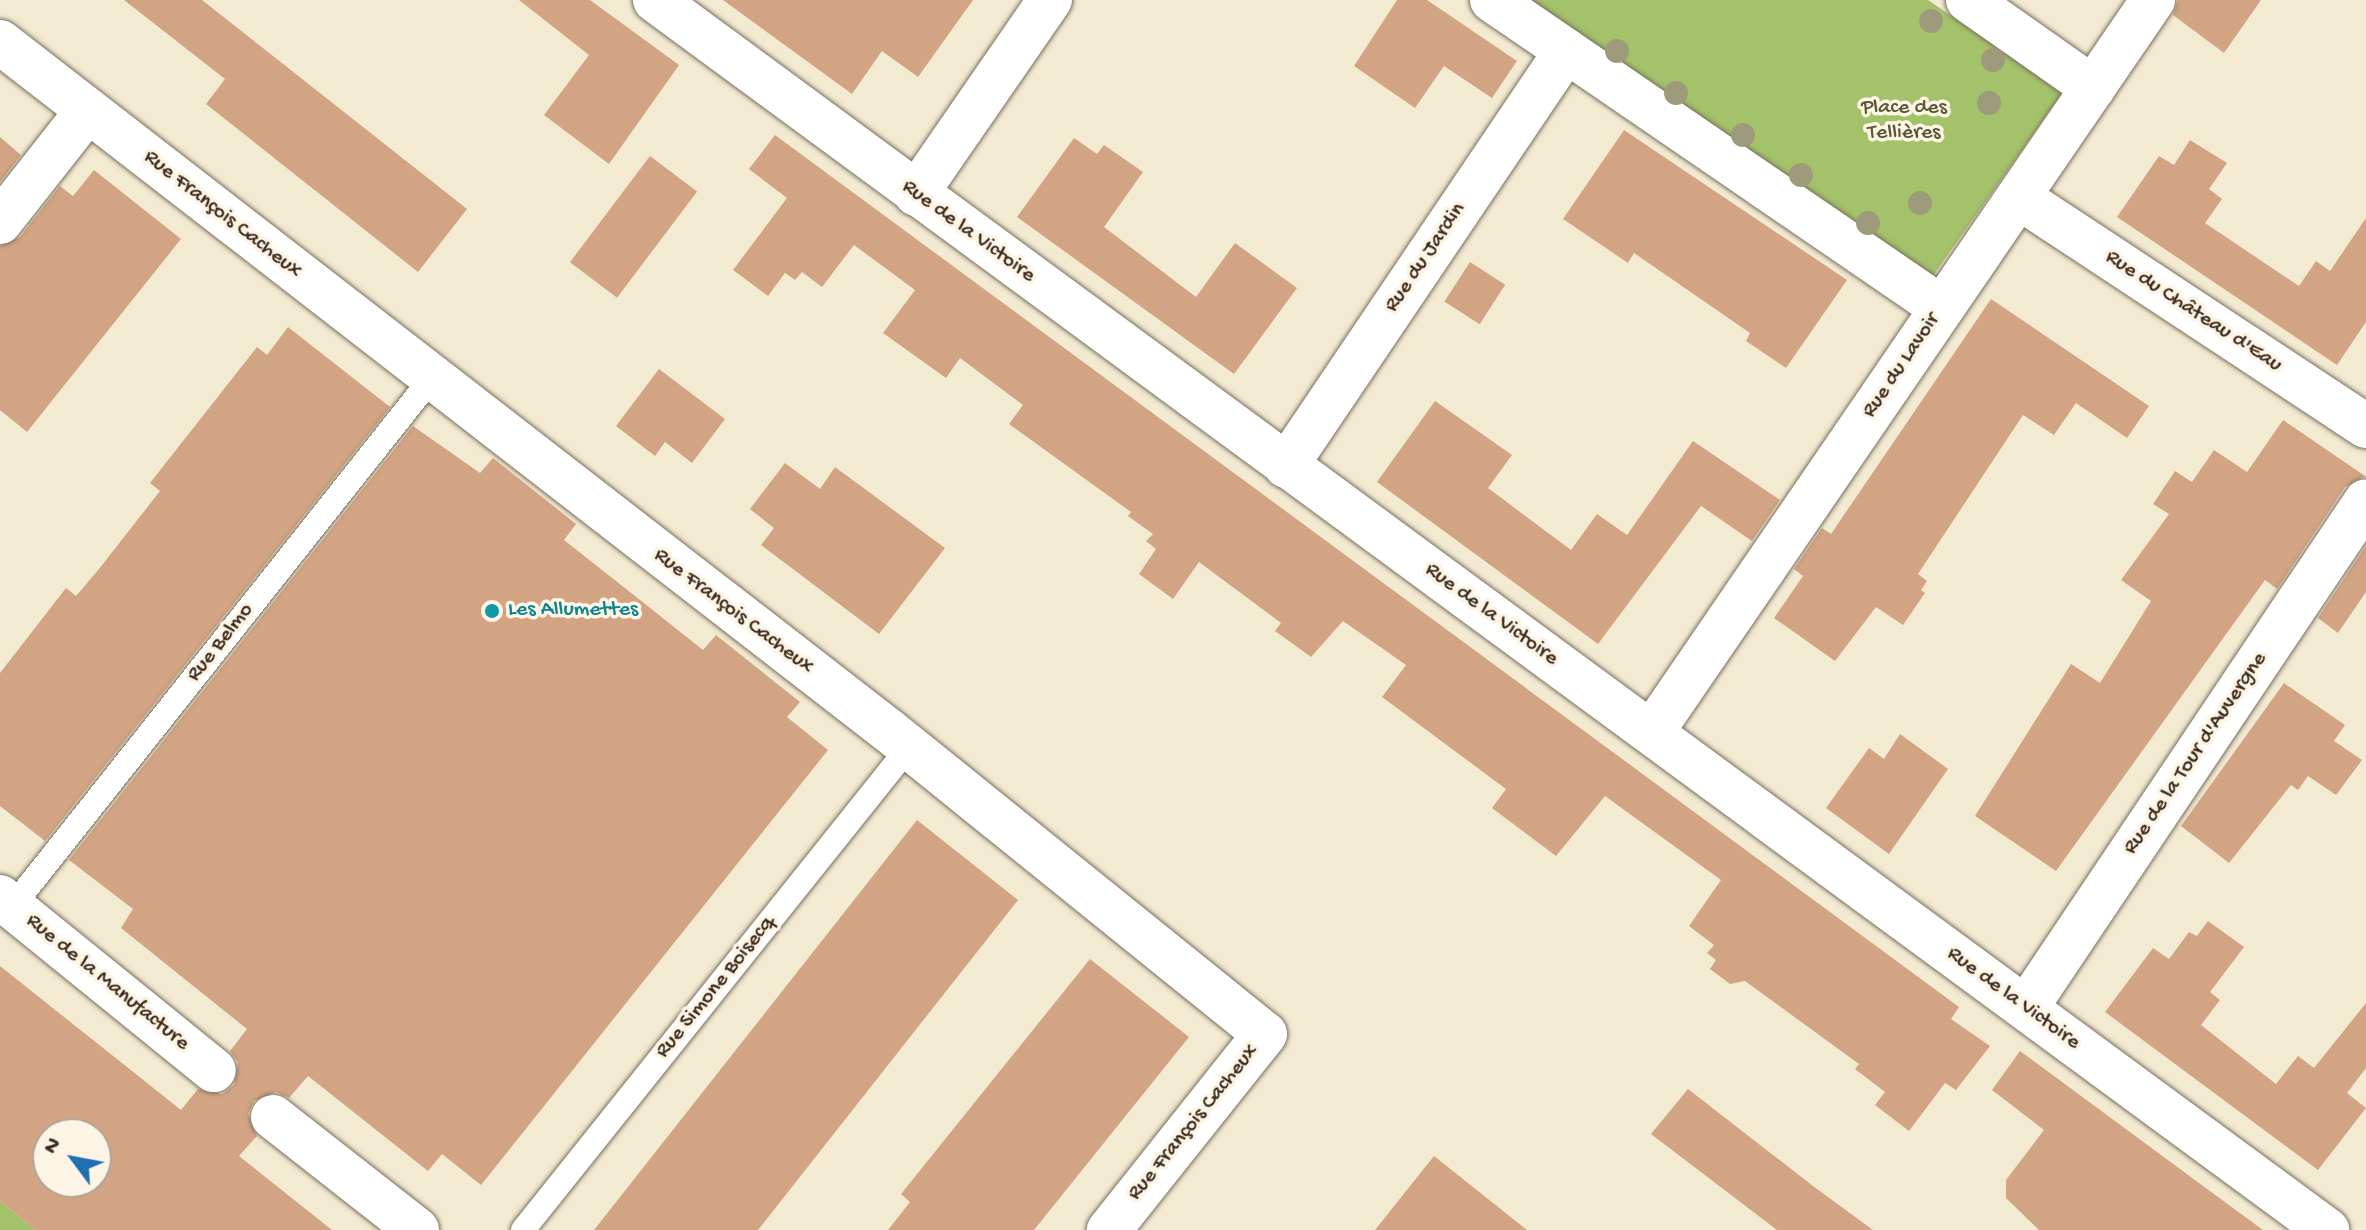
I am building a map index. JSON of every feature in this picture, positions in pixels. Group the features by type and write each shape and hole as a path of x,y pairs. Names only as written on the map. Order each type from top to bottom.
{"street":[{"name":"Rue de la Victoire","path":"655,0 2327,1230"},
{"path":"916,194 1050,0"},
{"path":"1492,0 1942,308"},
{"path":"1968,0 2093,88"},
{"name":"Rue du Lavoir","path":"1652,732 2153,0"},
{"name":"Rue François Cacheux","path":"0,42 909,747 1265,1034 1109,1230"},
{"name":"Rue du Jardin","path":"1286,466 1566,51"},
{"path":"0,222 88,110"},
{"name":"Rue du Château d'Eau","path":"2020,198 2366,426"},
{"name":"Rue de la Tour d'Auvergne","path":"2026,1008 2366,501"},
{"name":"Rue de la Manufacture","path":"6,902 214,1070"},
{"path":"273,1117 417,1230"}],"lane":[{"name":"Rue Belmo","path":"6,902 431,379"},
{"name":"Rue Simone Boisecq","path":"523,1230 909,747"}],"green space":[{"name":"Place des Tellières","path":"1531,0 1928,0 2063,92 1932,277"},
{"path":"0,1201 36,1230 0,1230"}],"building":[{"path":"124,0 202,0 467,209 418,272 206,104 225,79"},
{"path":"519,0 590,0 679,65 609,164 544,115 589,55"},
{"path":"723,0 973,0 918,77 882,51 852,94"},
{"path":"1397,0 1427,0 1517,61 1492,98 1444,66 1415,108 1354,66"},
{"path":"2178,0 2261,0 2224,53 2173,15"},
{"path":"1624,130 1847,280 1786,368 1746,341 1750,333 1634,253 1628,263 1563,219"},
{"path":"775,135 1959,1007 1951,1019 1990,1046 1956,1090 1945,1083 1909,1131 1875,1105 1885,1092 1855,1069 1859,1064 1745,981 1730,984 1710,969 1716,960 1707,953 1714,945 1689,926 1721,880 1605,796 1556,856 1492,808 1506,789 1382,697 1406,665 1343,621 1311,657 1275,631 1281,623 1199,562 1173,599 1139,574 1156,549 1146,541 1153,534 1128,516 1131,512 1009,424 1023,405 960,358 946,378 883,333 915,290 854,245 822,287 802,272 795,280 785,273 768,296 733,270 787,198 749,169"},
{"path":"0,137 21,155 0,182"},
{"path":"1074,138 1097,154 1104,145 1143,172 1104,227 1196,297 1235,243 1297,288 1234,374 1017,217"},
{"path":"2190,140 2227,163 2209,189 2222,199 2205,223 2299,286 2316,261 2330,271 2366,218 2366,322 2337,365 2117,217 2159,156 2174,165"},
{"path":"650,156 697,192 617,298 570,262"},
{"path":"94,170 181,239 27,432 0,410 0,246 20,237 60,186 73,196"},
{"path":"1470,262 1505,285 1480,324 1444,301"},
{"path":"1991,299 2149,406 2127,438 2076,403 2054,435 2023,415 1918,574 1927,581 1921,590 1925,593 1903,625 1876,607 1835,661 1774,618 1803,576 1794,569 1822,528 1831,534"},
{"path":"288,327 390,407 45,841 0,806 0,673 66,588 76,596 99,569 160,491 150,483 257,347 267,355"},
{"path":"659,369 725,419 692,463 665,442 655,456 616,426"},
{"path":"1435,401 1512,455 1488,488 1571,550 1597,514 1627,535 1693,441 1780,500 1752,541 1701,506 1598,644 1377,482"},
{"path":"2283,420 2365,476 2345,487 2277,589 2265,580 2056,871 1975,816 2071,664 2100,683 2151,601 2121,580 2169,514 2153,504 2175,471 2192,482 2214,450 2247,472"},
{"path":"413,426 480,473 493,458 576,524 564,540 703,650 716,635 800,702 787,717 828,750 481,1185 442,1154 428,1171 308,1076 289,1098 276,1092 254,1101 248,1114 257,1136 239,1156 332,1230 36,1230 0,1201 0,966 181,1110 198,1089 222,1094 234,1085 238,1062 230,1051 247,1029 121,928 133,909 69,860"},
{"path":"785,463 820,489 835,467 945,548 879,634 761,545 774,528 750,509"},
{"path":"2366,546 2366,592 2338,633 2318,618"},
{"path":"2284,683 2345,725 2334,741 2362,760 2336,795 2308,776 2298,790 2291,785 2229,863 2181,826"},
{"path":"1900,734 1948,769 1889,854 1826,808 1869,748 1884,759"},
{"path":"917,820 1018,900 758,1230 594,1230"},
{"path":"2208,921 2244,947 2210,992 2220,1000 2201,1025 2276,1084 2298,1056 2314,1068 2366,1003 2366,1068 2347,1093 2366,1108 2318,1170 2105,1012 2153,948 2169,959 2189,932 2197,936"},
{"path":"1090,959 1189,1037 1034,1230 888,1230 910,1202 901,1194"},
{"path":"2020,1051 2263,1230 2039,1230 2006,1198 2006,1180 2044,1130 1992,1090"},
{"path":"1688,1089 1873,1230 1777,1230 1651,1134"},
{"path":"1434,1156 1527,1230 1375,1230"}],"place":[{"name":"Les Allumettes","path":"492,611"}]}
